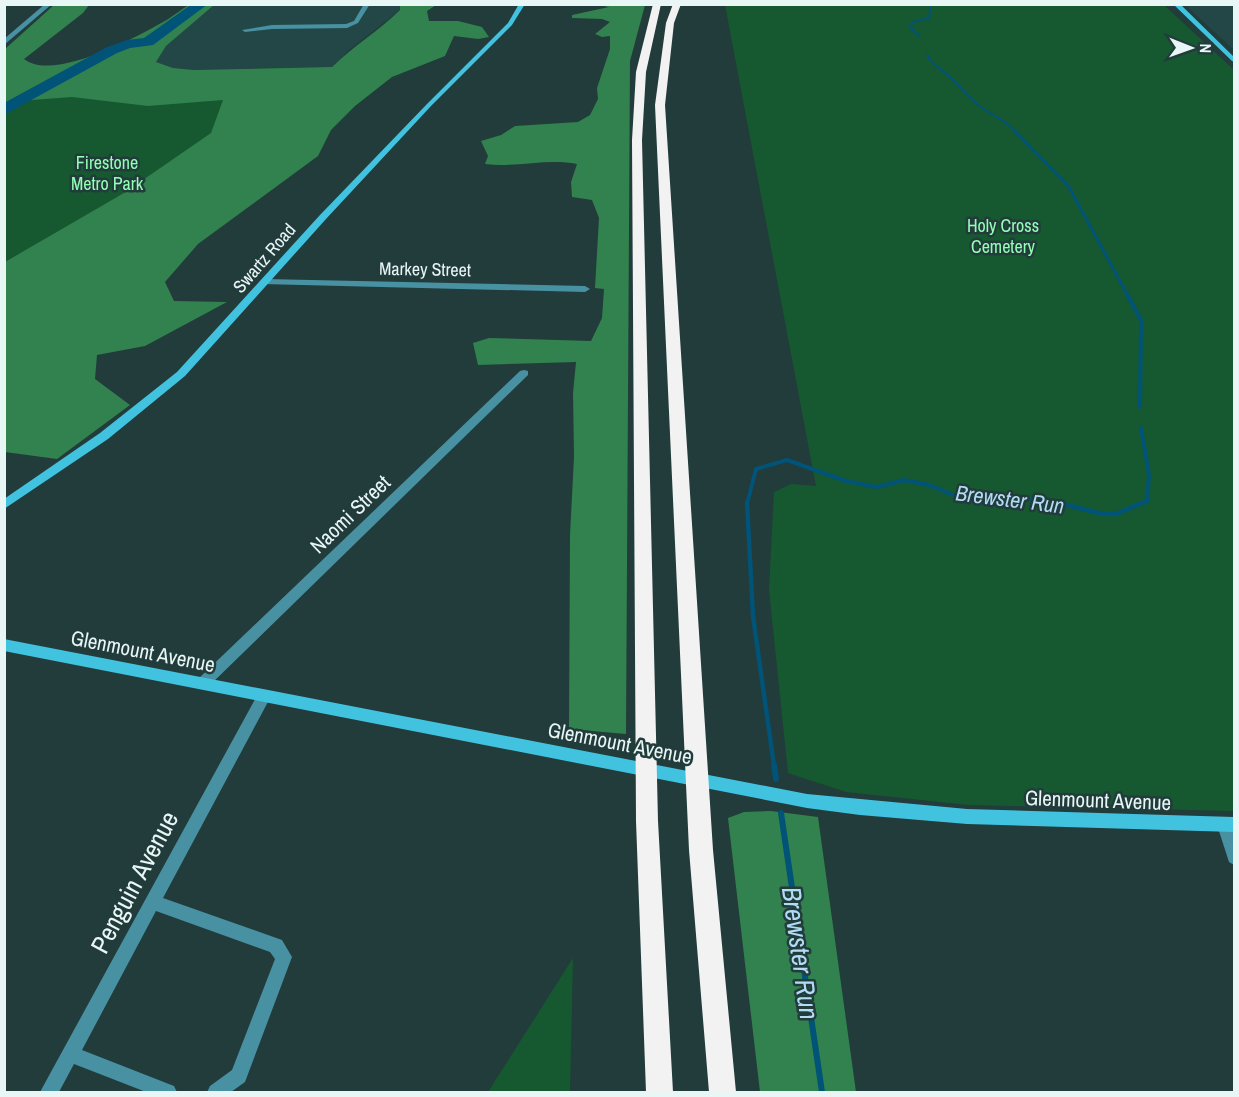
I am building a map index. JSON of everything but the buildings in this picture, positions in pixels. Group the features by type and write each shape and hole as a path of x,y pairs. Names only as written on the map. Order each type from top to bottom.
{"highway":[{"path":"657,4 651,22 642,71 637,131 647,821 660,1092"},
{"path":"677,4 670,23 660,105 701,832 723,1092"}],"street":[{"path":"4,43 49,4"},
{"path":"245,30 272,27 347,26 356,22 367,4"},
{"name":"Swartz Road","path":"4,505 160,392 199,357 265,282 422,113 510,24 522,4"},
{"path":"1176,4 1234,60"},
{"name":"Markey Street","path":"265,282 585,289"},
{"name":"Naomi Street","path":"202,683 524,373"},
{"name":"Glenmount Avenue","path":"4,645 807,801 875,811 970,817 1230,825"},
{"name":"Penguin Avenue","path":"49,1092 264,696"},
{"path":"1230,825 1234,857"},
{"path":"152,902 276,945 284,957 239,1076 216,1092"},
{"path":"70,1054 167,1092"}],"shaded area":[{"path":"214,5 400,5 400,10 349,50 332,67 194,70 173,68 156,62 166,46"},
{"path":"1185,5 1234,5 1234,50"}],"green space":[{"path":"196,3 214,5 166,46 156,62 173,68 194,70 332,67 392,18 400,10 400,5 436,5 427,11 429,21 458,21 482,27 489,37 478,39 454,36 445,56 392,77 355,106 331,130 318,156 198,244 165,282 174,301 227,302 145,346 97,355 95,379 130,405 57,459 5,452 5,262 124,193 211,133 223,100 148,106 72,97 5,102 5,49 54,5 89,5 83,13 24,59 37,65 73,62 94,55 134,38 188,5"},
{"path":"598,5 645,5 630,61 626,734 569,729 570,535 574,457 573,393 576,362 478,365 473,343 489,338 591,341 602,318 604,289 595,288 599,218 592,200 572,197 571,182 577,164 554,162 485,164 488,156 481,141 501,135 515,126 578,122 590,115 598,99 597,88 610,49 610,36 602,37 595,34 610,22 602,19 572,18 572,15 609,7"},
{"name":"Holy Cross Cemetery","path":"725,5 1164,5 1234,70 1234,811 968,805 846,792 788,773 769,590 774,492 791,484 816,486"},
{"name":"Firestone Metro Park","path":"376,66 5,379 5,70 194,70"},
{"path":"771,811 818,817 856,1092 760,1092 728,818 744,812"},
{"path":"573,958 570,1092 488,1092"}],"waterway":[{"path":"4,110 112,50 127,44 148,42 202,4"},
{"name":"Brewster Run","path":"919,36 910,27 913,22 929,18 931,4"},
{"name":"Brewster Run","path":"927,54 934,64 977,104 1015,131"},
{"name":"Brewster Run","path":"1015,131 1069,187 1128,296"},
{"name":"Brewster Run","path":"1127,294 1141,320 1140,407"},
{"name":"Brewster Run","path":"1141,428 1149,474 1147,501 1141,504"},
{"name":"Brewster Run","path":"747,504 756,469 787,460 846,481 877,487 904,480 929,485 960,498 1006,497 1061,504"},
{"name":"Brewster Run","path":"1055,502 1103,514 1116,514 1144,502"},
{"name":"Brewster Run","path":"747,504 753,616 774,766"},
{"name":"Brewster Run","path":"774,765 776,779"},
{"name":"Brewster Run","path":"781,813 822,1092"}]}
